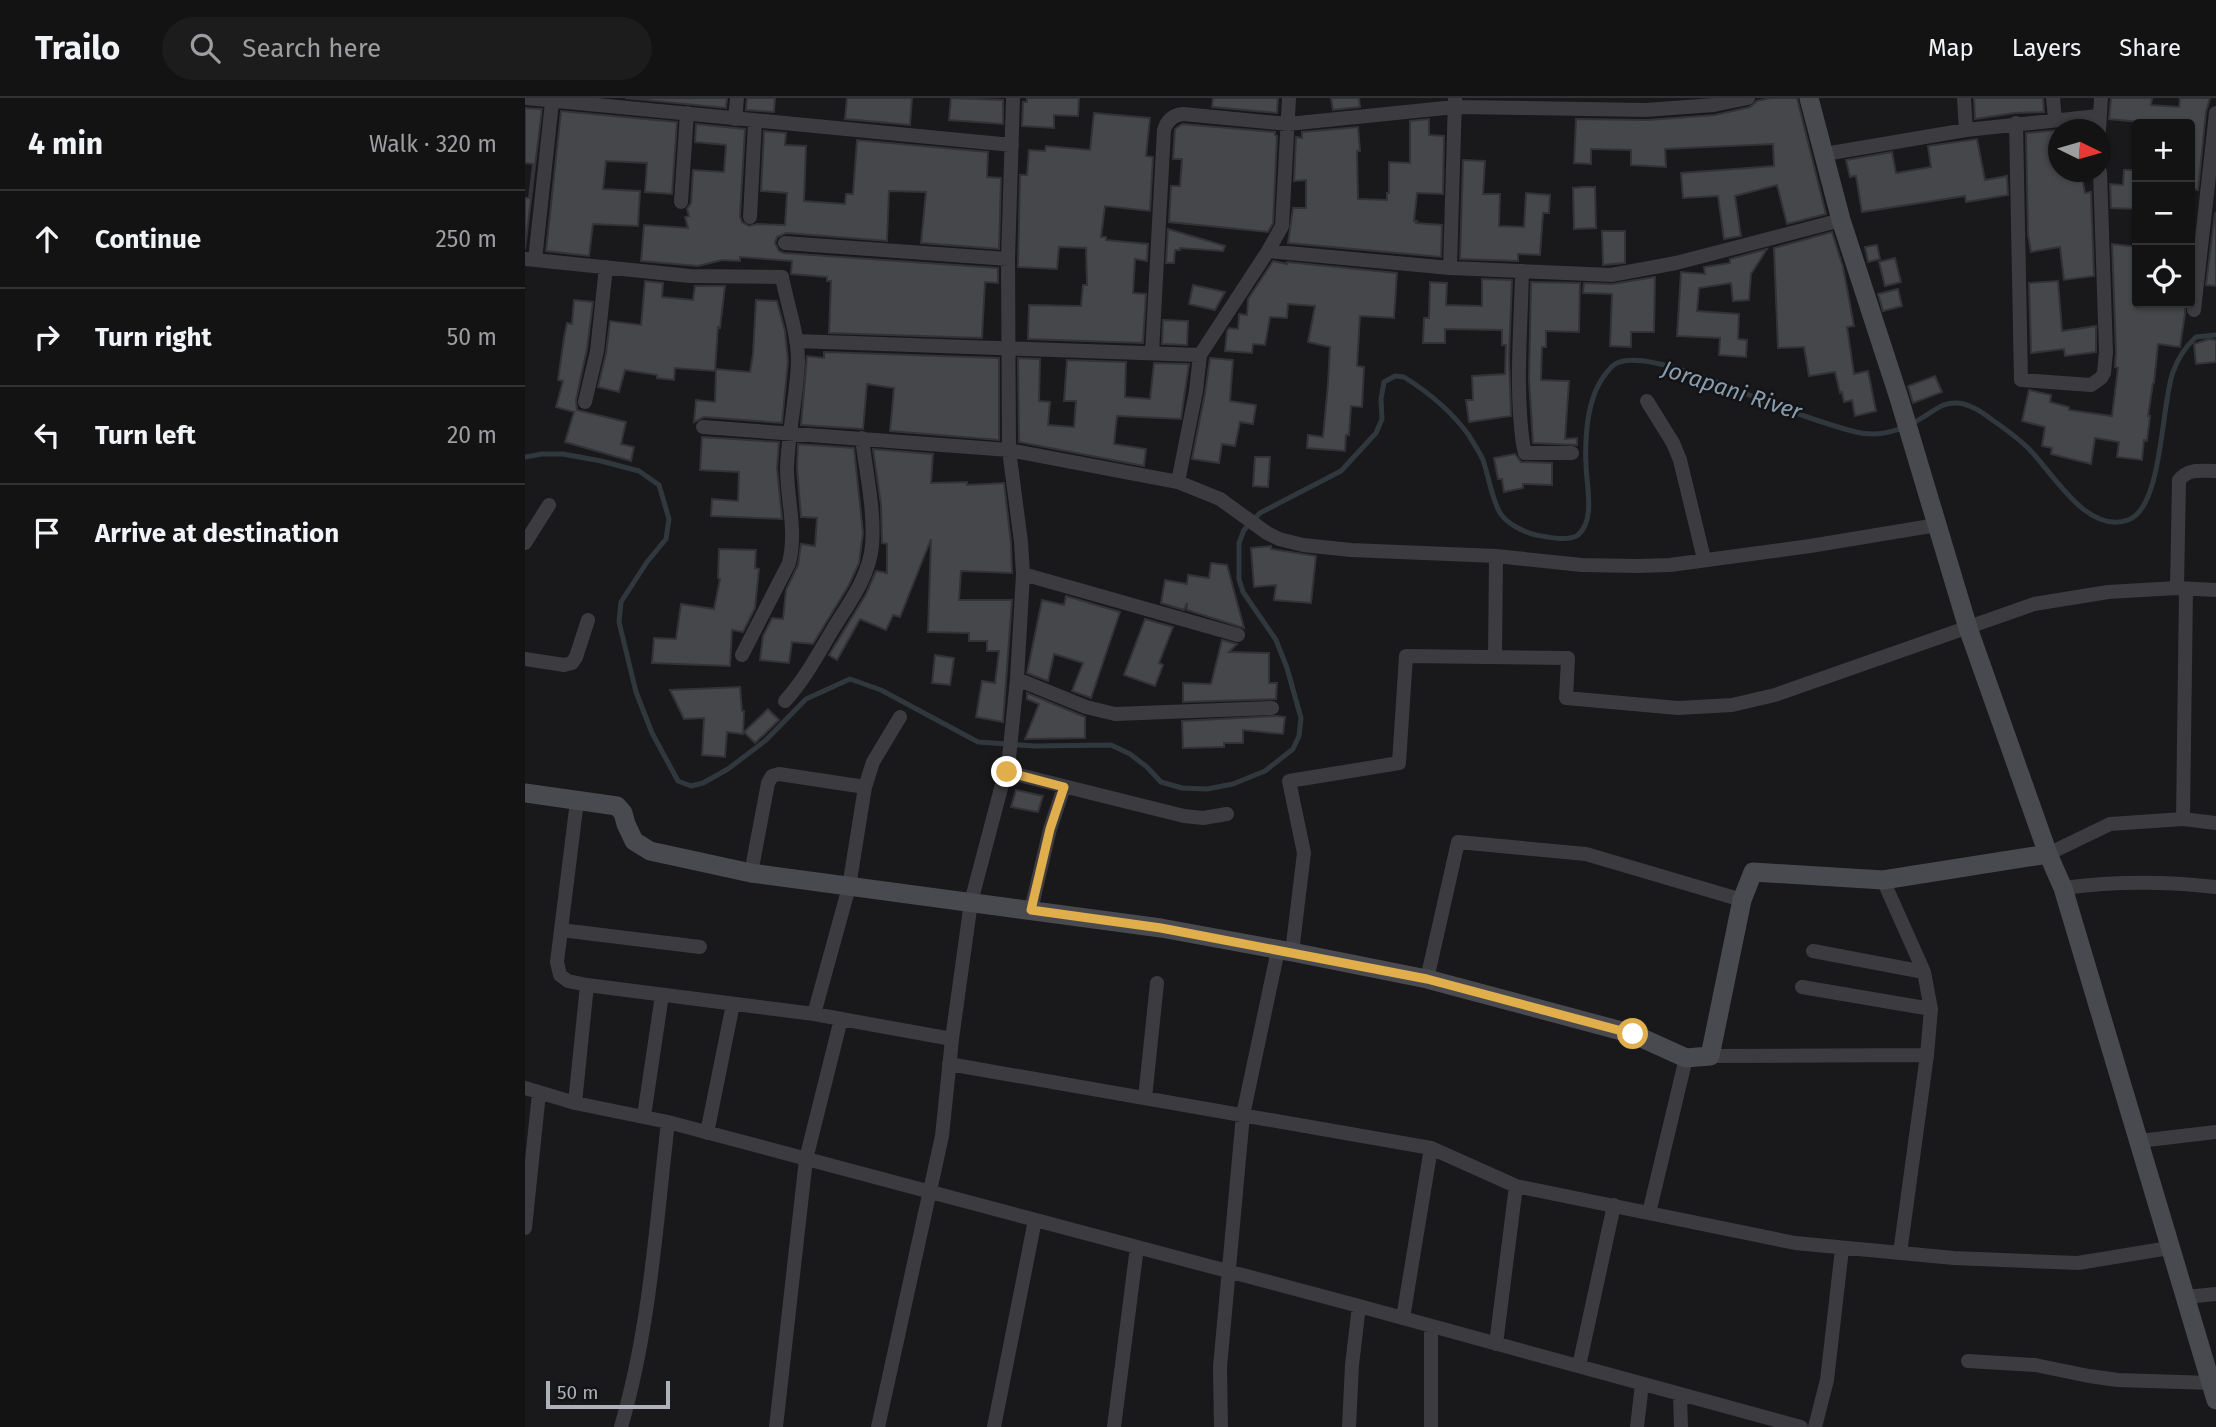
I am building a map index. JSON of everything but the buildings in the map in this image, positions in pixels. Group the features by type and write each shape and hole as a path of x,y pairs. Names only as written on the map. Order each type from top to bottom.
{"street":[{"path":"525,98 552,102 642,103 687,114 735,120 1012,145"},
{"path":"735,120 737,98"},
{"path":"878,1427 942,1136 951,1039 971,902 1008,765 1013,727 1023,574 1009,450 1008,259 1013,98"},
{"path":"1178,482 1196,391 1200,355 1282,226 1289,98"},
{"path":"1152,353 1164,130 1174,116 1184,114 1288,124 1455,102 1577,103 1680,108 1714,106 1748,98"},
{"path":"1809,98 1841,220 1899,398 1968,628 2048,854 2063,888 2169,1248 2213,1380 2118,1380 2089,1377 2035,1365 1968,1361"},
{"path":"1964,98 1966,130"},
{"path":"2053,98 2055,119"},
{"path":"2099,119 2101,98"},
{"path":"552,102 530,259 690,276 782,276 798,362 787,470 793,518 792,550 789,563 742,655"},
{"path":"1450,268 1455,102"},
{"path":"2195,310 2216,113"},
{"path":"681,202 687,114"},
{"path":"1825,154 1966,130 2048,120"},
{"path":"750,216 755,121"},
{"path":"2015,123 2021,380 2091,385 2104,373 2106,352 2100,182"},
{"path":"1268,251 1450,268 1611,275 1676,263 1841,220"},
{"path":"785,243 1008,259"},
{"path":"585,402 597,351 607,267"},
{"path":"1522,271 1518,380 1525,453 1572,453"},
{"path":"796,341 1200,355"},
{"path":"1647,401 1673,443 1680,460 1704,559"},
{"path":"703,427 1009,450 1178,482 1220,499 1267,533 1290,542 1351,550 1496,556 1582,565 1669,565 1937,525"},
{"path":"785,701 800,684 853,597 868,565 873,534 862,438"},
{"path":"2183,818 2179,480 2185,473 2216,471"},
{"path":"525,543 549,505"},
{"path":"1495,656 1496,556"},
{"path":"1023,574 1238,635"},
{"path":"1221,1427 1220,1367 1243,1115 1285,951 1304,853 1289,781 1399,763 1406,656 1567,658 1566,698 1678,708 1732,705 1775,695 2034,604 2108,592 2181,588 2216,590"},
{"path":"525,659 564,665 572,663 588,620"},
{"path":"1017,679 1086,707 1115,714 1272,708"},
{"path":"814,1014 849,887 865,786 873,762 900,717"},
{"path":"1008,765 1064,787 1184,816 1203,818 1227,814"},
{"path":"751,873 768,783 772,776 779,774 865,786"},
{"path":"1031,910 1050,829 1064,787"},
{"path":"525,793 617,806 623,813 634,841 650,851 751,873 1161,928 1427,979 1633,1034 1686,1058 1927,1055"},
{"path":"577,801 557,962 560,975 568,981 814,1014 951,1039"},
{"path":"1710,1056 1742,900 1753,872 1883,880 2048,854 2110,824 2183,818 2216,824"},
{"path":"1427,979 1458,842 1586,854 1742,900"},
{"path":"1883,880 1924,972 1931,1009 1900,1252"},
{"path":"2063,888 2131,881 2216,887"},
{"path":"561,930 700,947"},
{"path":"1812,951 1924,972"},
{"path":"1145,1098 1157,983"},
{"path":"575,1103 587,985"},
{"path":"1803,987 1931,1009"},
{"path":"644,1116 662,995"},
{"path":"707,1133 733,1004"},
{"path":"776,1427 807,1159 841,1019"},
{"path":"1649,1213 1686,1058"},
{"path":"949,1064 1431,1148 1516,1186 1795,1243 1954,1258 2078,1263 2169,1248"},
{"path":"525,1228 532,1091 575,1103 644,1116 807,1159 1801,1427"},
{"path":"621,1427 632,1390 645,1326 667,1122"},
{"path":"2139,1141 2216,1132"},
{"path":"1403,1318 1431,1148"},
{"path":"1496,1344 1516,1186"},
{"path":"1579,1366 1614,1205"},
{"path":"994,1427 1035,1220"},
{"path":"1114,1427 1137,1247"},
{"path":"1815,1427 1829,1368 1842,1249"},
{"path":"2186,1297 2216,1294"},
{"path":"1349,1427 1352,1365 1359,1306"},
{"path":"1431,1326 1431,1427"},
{"path":"1637,1427 1642,1384"},
{"path":"1680,1394 1681,1427"}],"waterway":[{"name":"Jorapani River","path":"525,457 563,454 601,461 639,471 659,485 669,519 666,539 621,602 619,622 636,692 652,733 678,781 691,786 703,783 728,769 766,740 806,699 850,679 881,690 978,742 1034,746 1111,745 1130,754 1161,782 1182,788 1207,789 1233,784 1265,771 1293,749 1299,736 1301,718 1287,668 1276,640 1243,592 1239,579 1239,543 1244,530 1260,513 1341,471 1376,433 1382,419 1384,382 1395,376 1404,377 1447,410 1472,440 1483,460 1500,513 1516,527 1536,535 1569,538 1578,535 1584,528 1589,501 1586,446 1592,400 1611,367 1631,360 1650,362 1695,374 1804,416 1865,434 1901,428 1940,406 1958,403 1967,405 1984,414 2025,445 2085,510 2099,519 2113,522 2128,520 2139,512 2148,496 2159,454 2169,387 2180,357 2196,337 2216,335"}],"route":[{"path":"1007,772 1064,787 1050,829 1031,910 1161,928 1427,979 1633,1034"}]}
